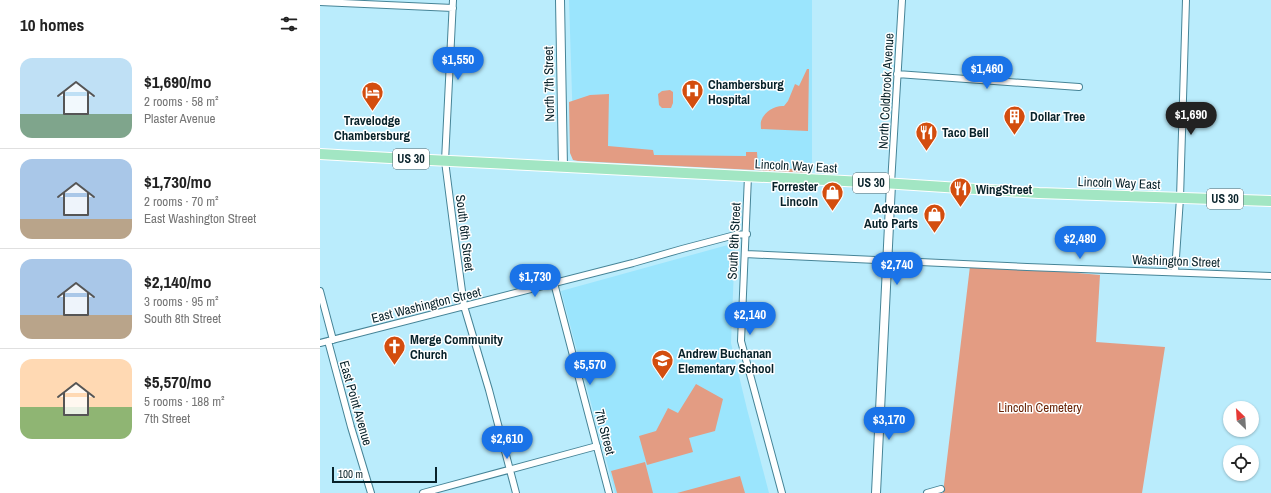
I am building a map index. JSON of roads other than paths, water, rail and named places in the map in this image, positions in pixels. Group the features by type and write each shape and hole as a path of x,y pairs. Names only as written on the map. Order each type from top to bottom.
{"highway":[{"name":"Lincoln Way East","path":"320,154 1027,192 1271,201"}],"street":[{"name":"South 6th Street","path":"453,0 445,161 464,306 489,390 516,493"},
{"name":"North 7th Street","path":"560,0 563,167"},
{"name":"North Coldbrook Avenue","path":"892,184 902,0"},
{"path":"1175,272 1180,198 1186,0"},
{"path":"320,2 453,8"},
{"path":"897,74 1079,87"},
{"name":"South 8th Street","path":"748,176 747,234 741,341 782,493"},
{"path":"876,493 892,184"},
{"name":"East Washington Street","path":"320,344 735,235 747,234"},
{"name":"Washington Street","path":"745,254 1271,276"},
{"name":"7th Street","path":"554,283 609,493"},
{"name":"East Point Avenue","path":"320,291 330,341 351,427 371,493"},
{"path":"422,493 597,446"},
{"path":"927,493 941,489"}],"place":[{"name":"Chambersburg Hospital","path":"693,110"},
{"name":"Travelodge Chambersburg","path":"372,112"},
{"name":"Dollar Tree","path":"1014,136"},
{"name":"Taco Bell","path":"927,152"},
{"name":"WingStreet","path":"961,208"},
{"name":"Forrester Lincoln","path":"833,212"},
{"name":"Advance Auto Parts","path":"934,234"},
{"name":"Merge Community Church","path":"395,366"},
{"name":"Andrew Buchanan Elementary School","path":"662,380"}],"park label":[{"name":"Lincoln Cemetery","path":"1040,407"}]}
